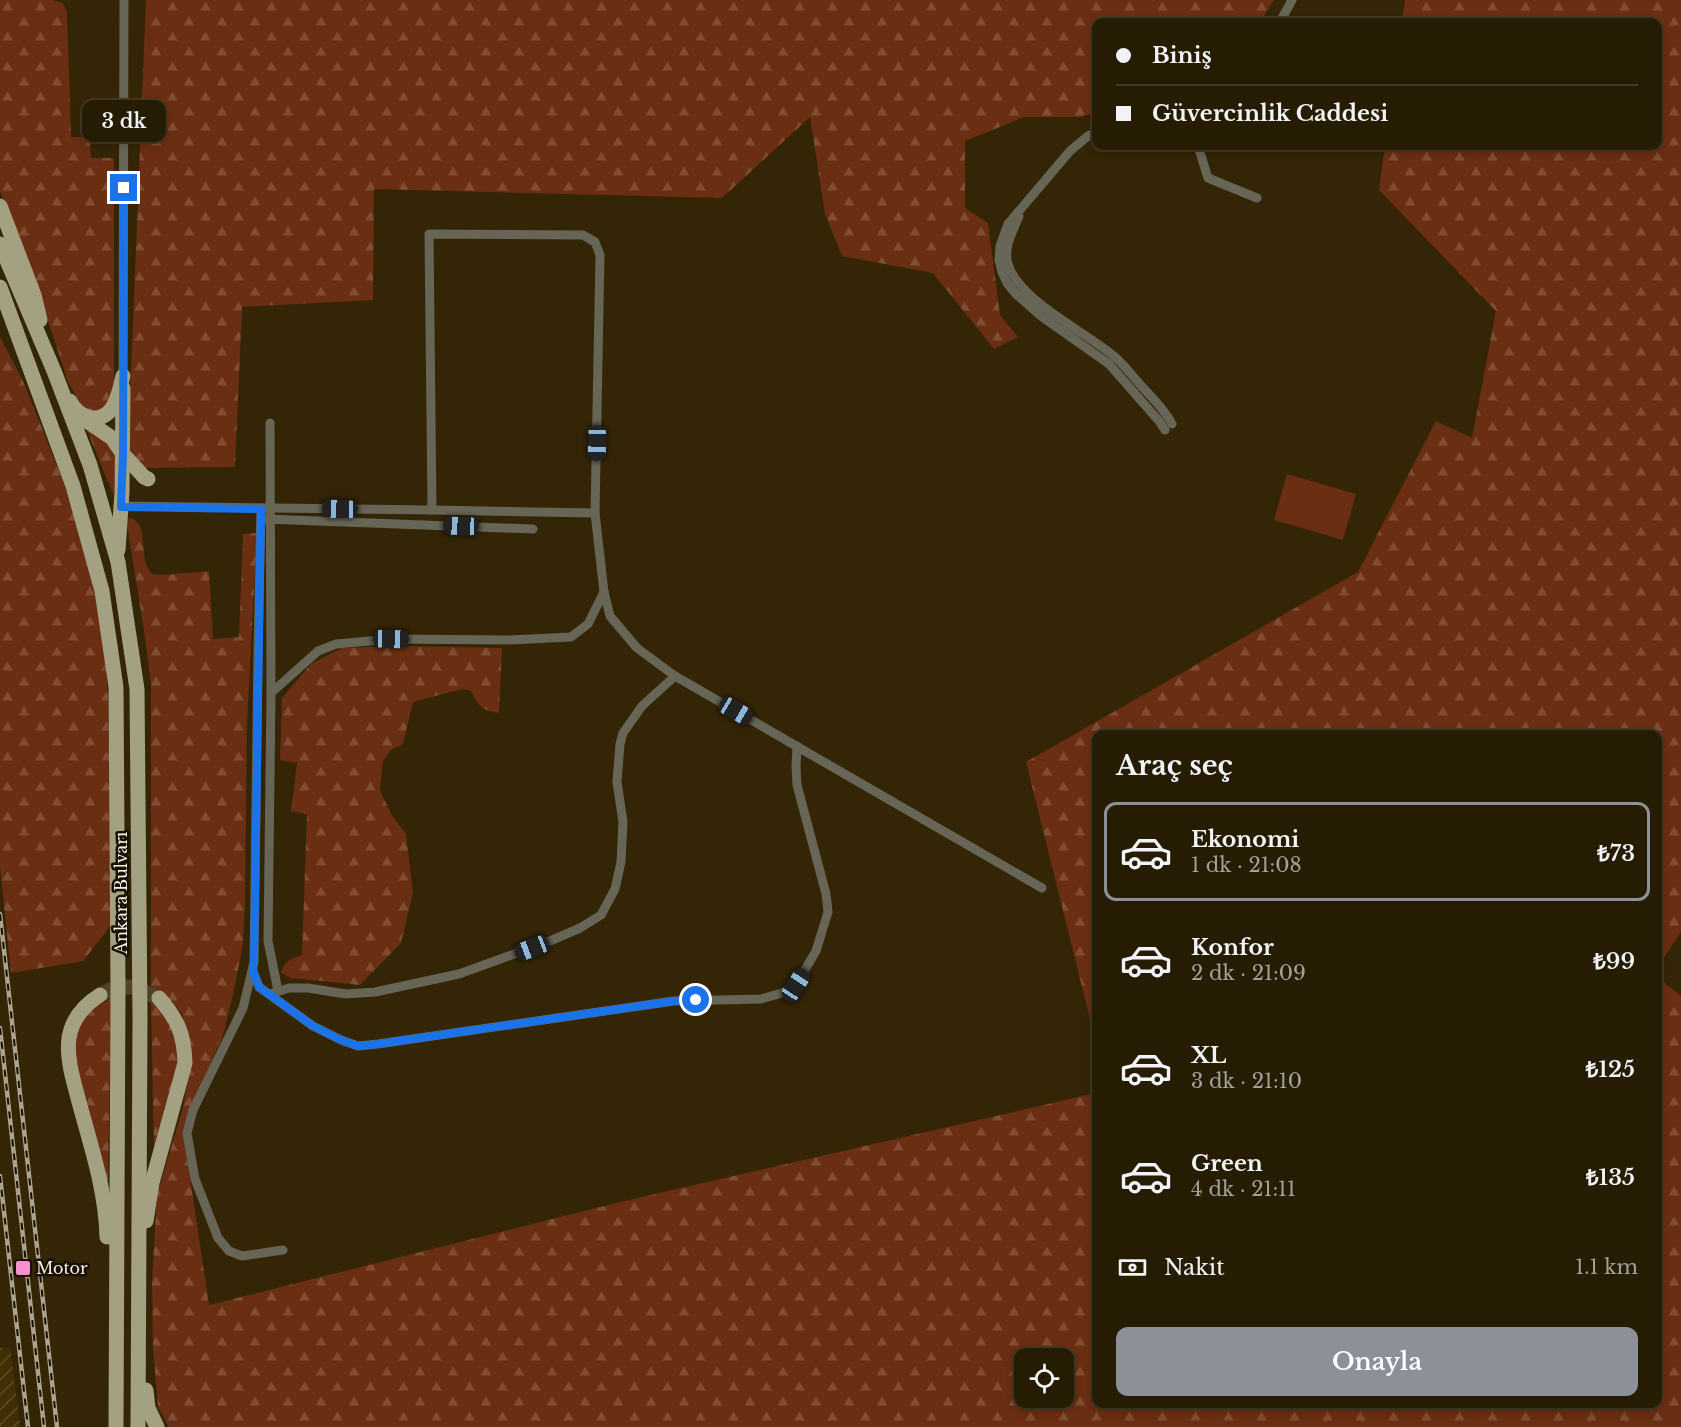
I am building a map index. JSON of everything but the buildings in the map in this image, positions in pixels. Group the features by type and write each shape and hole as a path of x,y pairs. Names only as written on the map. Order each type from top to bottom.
{"main road":[{"name":"Ankara Bulvarı","path":"0,206 34,295 54,370"},
{"name":"Ankara Bulvarı","path":"0,244 54,370 90,465 118,562 137,689 140,1019 138,1427"},
{"name":"Ankara Bulvarı","path":"0,288 73,486 102,591 116,687 118,964 116,1427"},
{"name":"Ankara Bulvarı","path":"0,318 39,394"},
{"path":"54,370 81,418 112,438 123,454 148,479"},
{"path":"73,407 82,416 89,418 109,412 117,400 123,376"},
{"path":"118,562 123,454 123,376"},
{"path":"100,995 85,1006 75,1021 69,1038 69,1048 74,1078 104,1200 108,1338 116,1387"},
{"path":"156,1427 148,1408 145,1368 146,1309 138,1281 152,1183 185,1063 182,1032 170,1011 159,998"}],"street":[{"path":"123,376 124,0"},
{"path":"1282,18 1292,0"},
{"path":"1092,134 1070,151 1008,224 999,246 1002,272 1017,296 1041,316 1109,364 1168,427"},
{"path":"1199,150 1208,178 1257,198"},
{"path":"432,510 429,234 583,235 595,242 600,255 596,513 604,592 610,616 638,648 675,676 1042,888"},
{"path":"270,423 258,651 253,971 243,1008 192,1110 187,1133 195,1179 218,1238 223,1245 229,1251 242,1256 283,1250"},
{"path":"121,507 264,512 432,510 596,513"},
{"path":"264,512 271,519 533,529"},
{"path":"271,519 268,941 274,993"},
{"path":"271,693 318,651 336,644 391,639 509,640 571,637 588,624 604,592"},
{"path":"274,993 289,988 308,988 346,994 375,992 459,974 550,941 580,928 601,915 615,889 621,862 622,822 617,782 623,733 642,706 675,676"},
{"path":"253,971 259,987 274,993 313,1026 358,1046 674,1001 761,999 783,993 796,985 805,971 816,951 828,912 826,894 797,785 796,747"}],"shaded area":[{"path":"10,1347 20,1427 0,1427 0,1348"}],"green space":[{"path":"0,0 52,0 63,3 67,12 71,137 90,137 91,158 114,158 114,396 110,404 96,412 88,411 82,406 68,382 45,311 0,191"},
{"path":"146,0 1274,0 1263,18 1092,18 1092,113 1081,117 1024,117 965,141 965,208 988,223 1000,315 1018,337 994,349 933,273 842,256 825,214 810,117 722,198 374,189 373,300 242,307 235,467 144,468 128,446"},
{"path":"1405,0 1681,0 1681,932 1662,960 1662,730 1092,730 1092,1027 1026,762 1358,572 1436,421 1472,438 1496,311 1379,190 1384,150 1662,150 1662,18 1403,18"},
{"path":"0,337 23,381 65,486 89,566 97,606 108,697 112,924 83,961 11,973 0,867"},
{"path":"86,428 110,441 116,455 114,494 113,494"},
{"path":"1287,474 1356,494 1343,540 1274,520"},
{"path":"130,518 140,527 145,560 152,574 209,571 213,639 239,637 243,534 257,533 247,722 243,943 224,1032 183,1131 209,1305 616,1203 1092,1094 1092,1408 1662,1408 1662,981 1681,996 1681,1427 169,1427 158,1407 153,1348 152,1281 157,1195 183,1107 191,1060 182,1014 162,991 180,1048 178,1068 154,1160 151,1001 151,685 127,520"},
{"path":"392,646 502,648 499,713 484,709 471,691 462,689 413,702 403,744 391,750 383,761 380,790 391,814 406,834 413,893 401,943 360,985 291,978 281,973 289,961 302,955 307,814 291,811 297,763 280,760 282,698 311,664 342,648"},
{"path":"111,999 108,1184 86,1110 74,1057 76,1031 88,1010"}],"tunnel":[{"path":"100,995 117,987 133,987 159,998"}],"railway":[{"path":"0,914 57,1427"},
{"path":"0,1028 44,1427"},
{"path":"0,1176 28,1427"}],"place":[{"name":"Motor","path":"23,1268"}],"route":[{"path":"124,188 121,507 261,509 253,971 259,987 313,1026 358,1046 674,1001 696,1000"}]}
